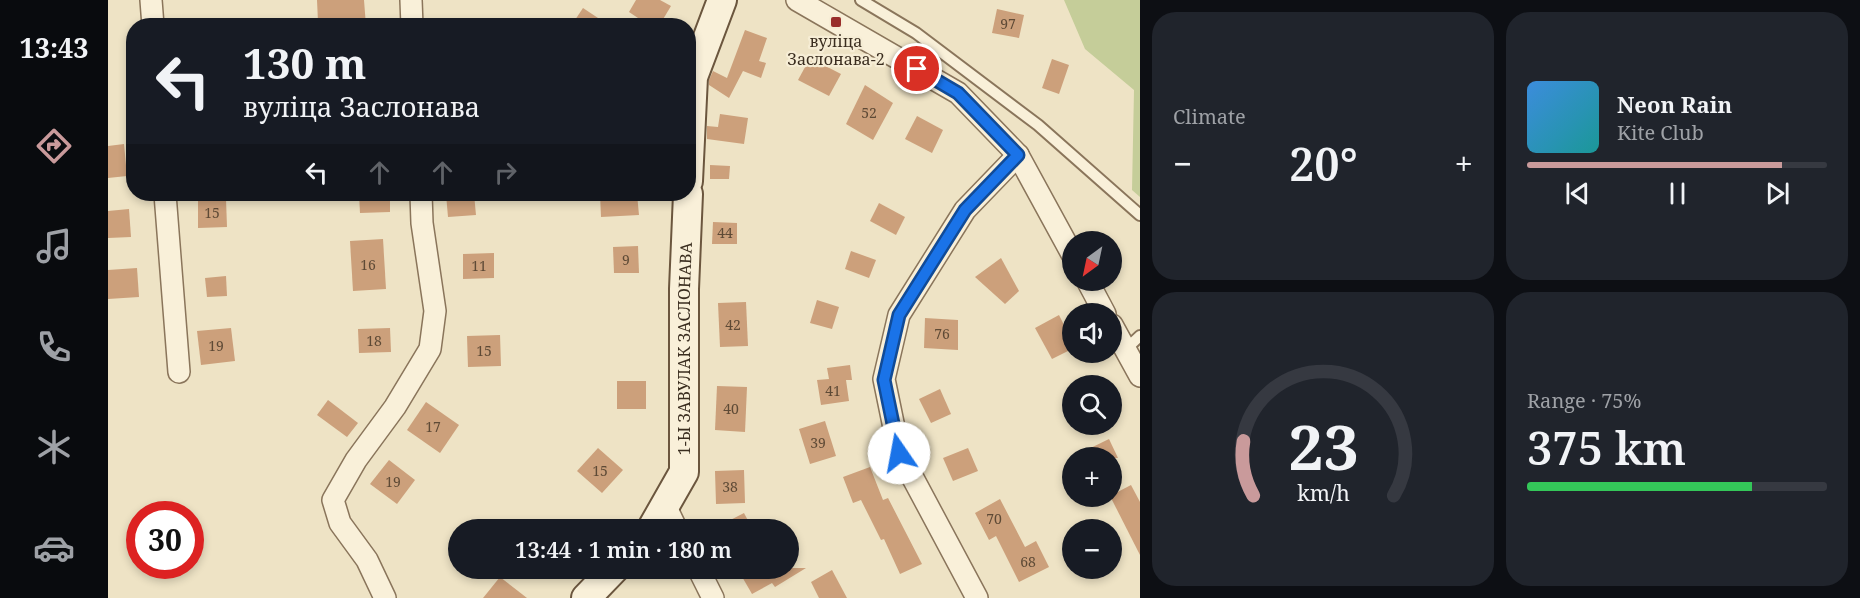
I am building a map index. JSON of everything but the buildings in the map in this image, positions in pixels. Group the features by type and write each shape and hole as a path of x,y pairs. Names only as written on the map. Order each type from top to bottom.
{"street":[{"path":"151,0 152,18"},
{"path":"411,0 412,18"},
{"path":"696,69 722,0"},
{"path":"796,0 958,93 1018,155 1062,236"},
{"path":"977,598 899,453 884,380 899,315 965,210 1018,155"},
{"path":"166,201 179,372"},
{"path":"386,598 367,560 340,523 333,500 356,460 394,407 430,349 435,311 422,223 421,201"},
{"name":"1-Ы ЗАВУЛАК ЗАСЛОНАВА","path":"665,519 684,472 684,289 688,201"},
{"path":"1133,343 1140,376"},
{"path":"586,598 604,579"},
{"path":"704,579 713,598"}],"lane":[{"path":"861,0 916,33 1028,118 1140,214"}],"green space":[{"path":"1064,0 1140,0 1140,197 1132,190 1134,90 1085,49"}],"place":[{"name":"вуліца Заслонава-2","path":"836,22"}],"route":[{"path":"899,453 884,380 899,315 965,210 1018,155 958,93 917,69"}]}
